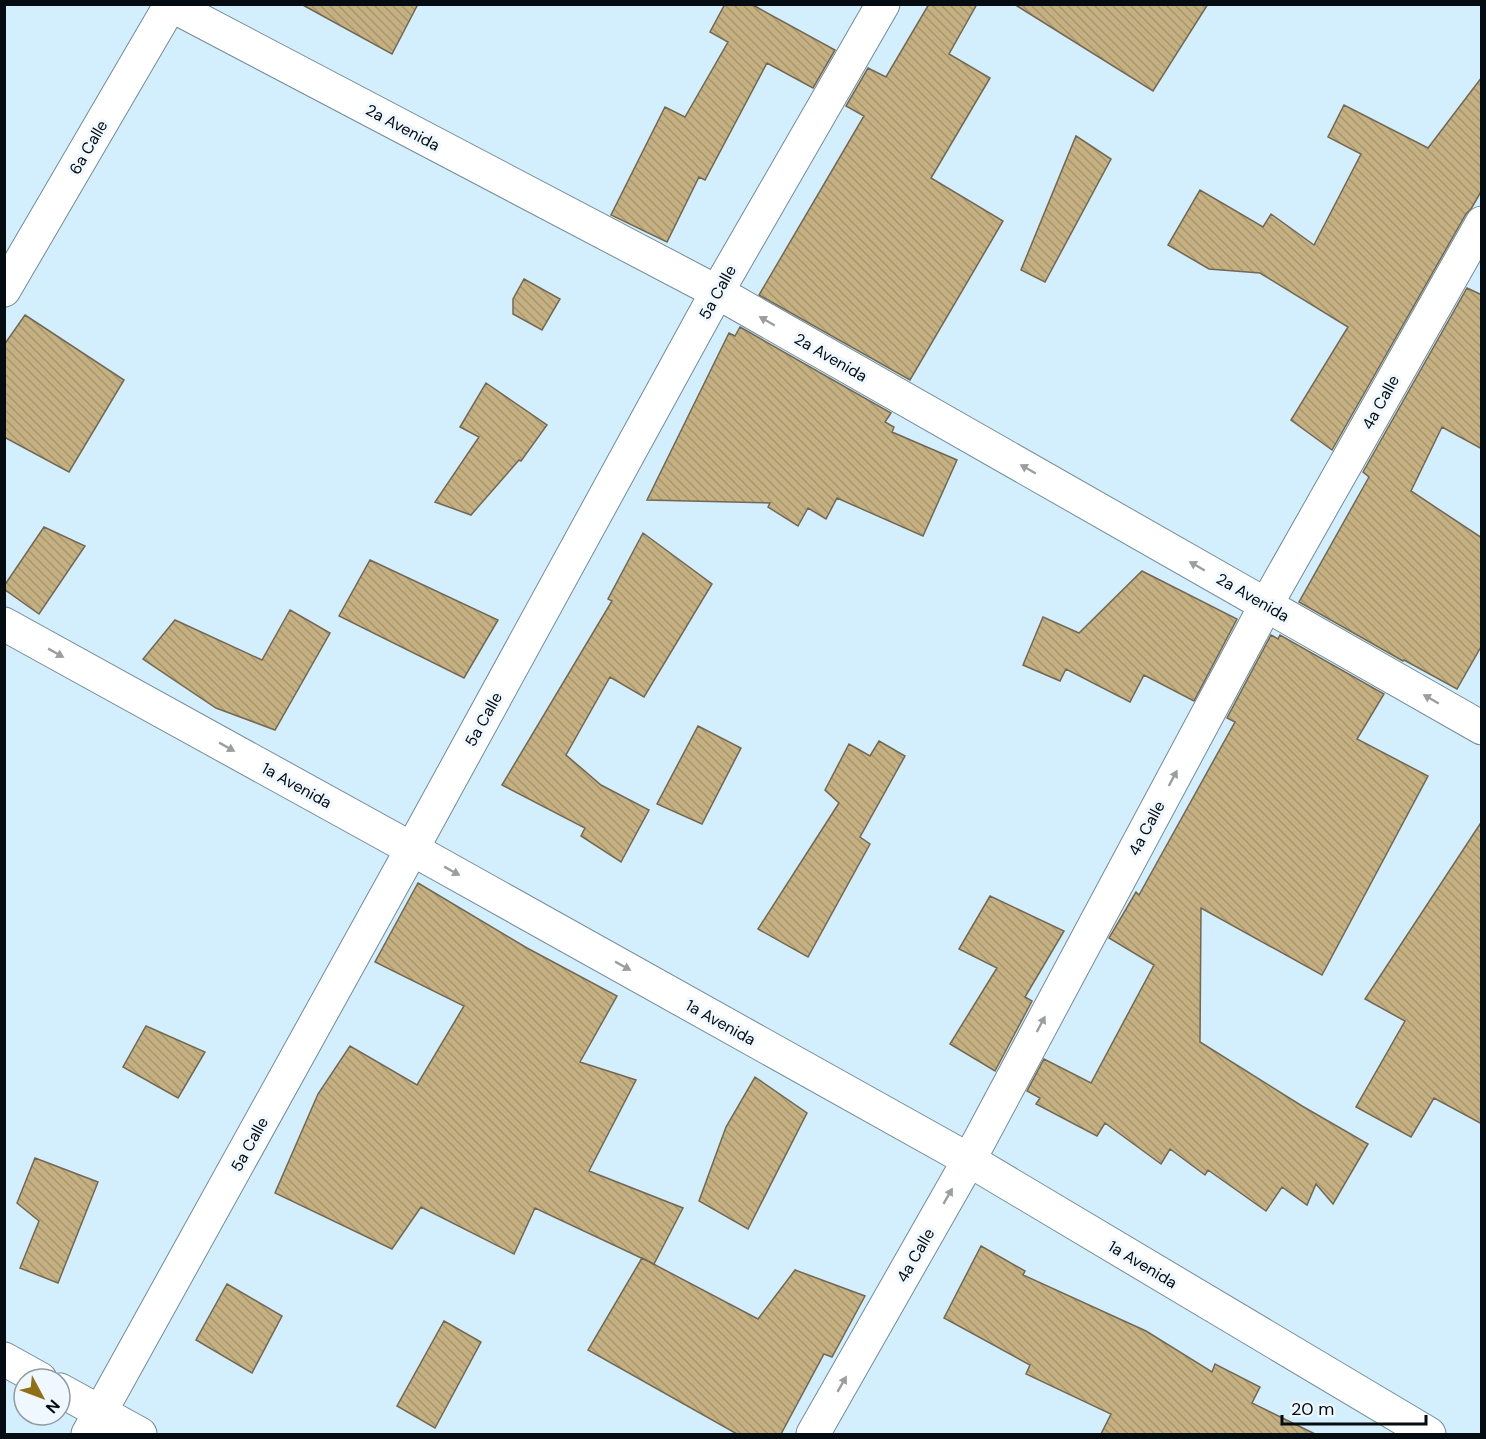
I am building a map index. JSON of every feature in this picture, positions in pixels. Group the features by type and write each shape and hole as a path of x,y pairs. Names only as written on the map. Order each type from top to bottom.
{"street":[{"name":"5a Calle","path":"94,1424 717,292 883,4"},
{"name":"2a Avenida","path":"170,5 717,292 1482,728"},
{"name":"6a Calle","path":"4,290 170,5"},
{"name":"4a Calle","path":"813,1434 969,1160 1266,605 1482,223"},
{"name":"1a Avenida","path":"4,624 969,1160 1429,1434"},
{"path":"4,1359 18,1367"},
{"path":"72,1402 94,1424 140,1434"}],"building":[{"path":"301,4 418,4 392,54"},
{"path":"725,4 751,4 835,50 813,88 767,63 705,180 699,177 667,242 611,215 665,107 685,117 728,42 710,32"},
{"path":"929,4 977,4 949,54 990,78 931,178 1003,221 910,380 759,295 864,116 846,106 868,68 886,77"},
{"path":"1014,4 1208,4 1153,91"},
{"path":"1482,77 1482,190 1466,214 1332,450 1291,420 1348,327 1260,273 1209,269 1168,245 1200,190 1263,227 1271,214 1314,245 1361,154 1328,137 1344,105 1428,148"},
{"path":"1076,136 1111,159 1045,282 1021,270"},
{"path":"524,279 560,299 542,330 513,314 513,299"},
{"path":"1467,288 1482,295 1482,449 1442,427 1411,491 1482,538 1482,645 1457,689 1299,602 1369,477 1363,472"},
{"path":"25,315 124,380 69,472 4,437 4,345"},
{"path":"740,327 891,413 885,422 894,427 892,432 957,460 923,536 837,498 826,519 808,508 798,526 768,507 770,503 647,500 729,333 735,336"},
{"path":"486,383 547,425 521,461 519,460 471,515 435,502 479,437 460,427"},
{"path":"44,527 85,546 39,614 4,589 4,586"},
{"path":"643,533 712,584 644,697 610,677 566,755 601,785 649,810 621,862 581,836 585,828 502,785 612,601 608,599"},
{"path":"370,560 498,620 464,678 339,616"},
{"path":"1142,571 1237,619 1194,701 1144,675 1130,702 1066,669 1060,681 1023,665 1043,617 1079,633"},
{"path":"290,610 330,633 275,730 216,708 143,659 175,620 262,660"},
{"path":"1271,635 1278,639 1280,635 1384,694 1357,739 1428,776 1322,975 1201,908 1200,1042 1368,1144 1333,1204 1316,1184 1307,1205 1282,1187 1266,1211 1208,1170 1205,1175 1170,1149 1161,1164 1105,1123 1097,1136 1036,1104 1040,1098 1027,1091 1044,1059 1091,1083 1154,965 1109,938 1136,892 1139,895 1235,722 1227,718"},
{"path":"698,726 741,748 702,824 657,804"},
{"path":"879,741 905,756 860,837 870,844 808,957 758,929 839,803 825,790 849,744 870,756"},
{"path":"1482,821 1482,1124 1434,1098 1411,1137 1356,1107 1405,1021 1365,999"},
{"path":"418,883 527,948 617,996 580,1062 636,1080 589,1171 683,1208 654,1264 535,1208 514,1254 421,1207 392,1249 275,1193 318,1094 350,1046 417,1085 464,1006 375,962"},
{"path":"990,896 1064,931 1025,997 1032,1001 995,1071 950,1044 997,968 959,949"},
{"path":"146,1026 205,1052 178,1098 123,1067"},
{"path":"755,1077 807,1113 748,1229 699,1201 726,1127"},
{"path":"35,1158 98,1182 58,1283 20,1268 39,1221 17,1203"},
{"path":"981,1246 1025,1271 1023,1275 1146,1331 1212,1372 1215,1364 1260,1387 1252,1403 1315,1434 1101,1434 1111,1414 1026,1374 1030,1365 944,1318"},
{"path":"642,1258 758,1319 795,1270 865,1296 832,1357 824,1354 781,1434 737,1434 588,1350"},
{"path":"227,1284 282,1316 252,1373 196,1340"},
{"path":"444,1321 481,1342 435,1428 397,1406"}]}
